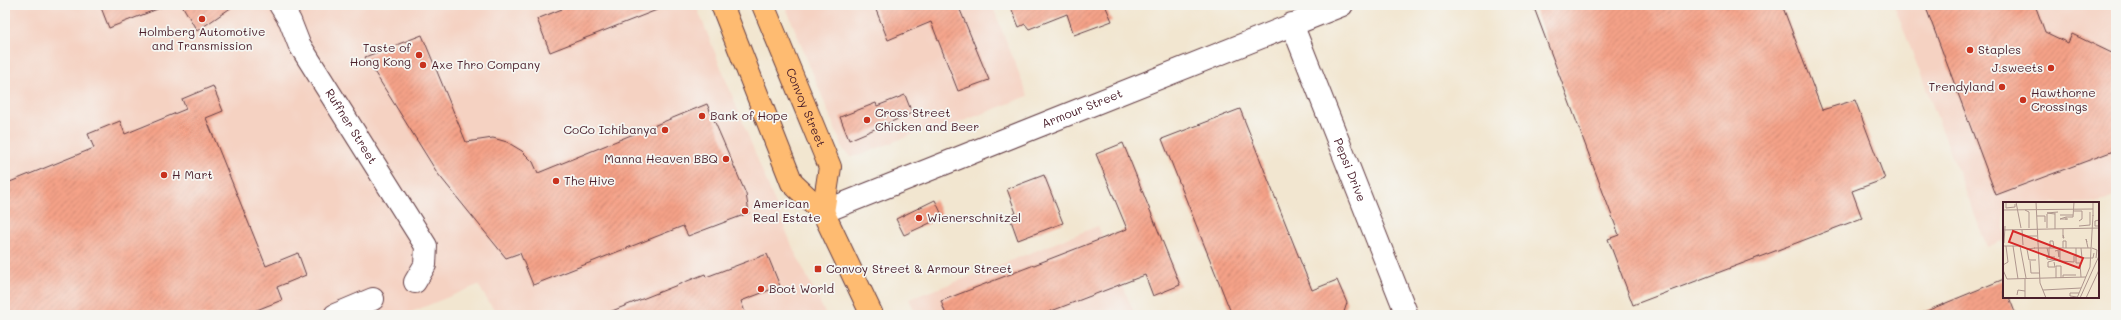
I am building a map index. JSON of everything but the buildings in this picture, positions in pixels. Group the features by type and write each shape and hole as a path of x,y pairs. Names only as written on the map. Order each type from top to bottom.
{"main road":[{"path":"722,5 792,183 823,212 872,315"},
{"name":"Convoy Street","path":"763,5 830,167 823,212"}],"street":[{"name":"Ruffner Street","path":"280,5 290,21 299,44 426,246 425,265 415,282"},
{"name":"Armour Street","path":"823,212 1342,5"},
{"name":"Pepsi Drive","path":"1292,24 1406,315"},
{"path":"334,315 373,299"}],"shaded area":[{"path":"5,5 696,5 793,248 826,315 497,315 478,285 404,315 5,315"},
{"path":"785,5 992,5 1028,96 948,127 921,131 858,156 851,156 844,151"},
{"name":"Hawthorne Crossings","path":"1894,5 2116,5 2116,195 2099,202 2003,202 2003,240 1987,247"},
{"path":"1098,226 1135,315 916,315 909,299 980,273"}],"place":[{"name":"Holmberg Automotive and Transmission","path":"202,19"},
{"name":"Staples","path":"1970,50"},
{"name":"Taste of Hong Kong","path":"419,55"},
{"name":"Axe Thro Company","path":"423,65"},
{"name":"J.sweets","path":"2051,68"},
{"name":"Trendyland","path":"2002,87"},
{"name":"Hawthorne Crossings","path":"2023,100"},
{"name":"Bank of Hope","path":"702,116"},
{"name":"Cross Street Chicken and Beer","path":"867,120"},
{"name":"CoCo Ichibanya","path":"665,130"},
{"name":"Manna Heaven BBQ","path":"726,159"},
{"name":"H Mart","path":"164,175"},
{"name":"The Hive","path":"556,181"},
{"name":"American Real Estate","path":"745,211"},
{"name":"Wienerschnitzel","path":"919,218"},
{"name":"Convoy Street & Armour Street","path":"818,269"},
{"name":"Boot World","path":"761,289"}]}
